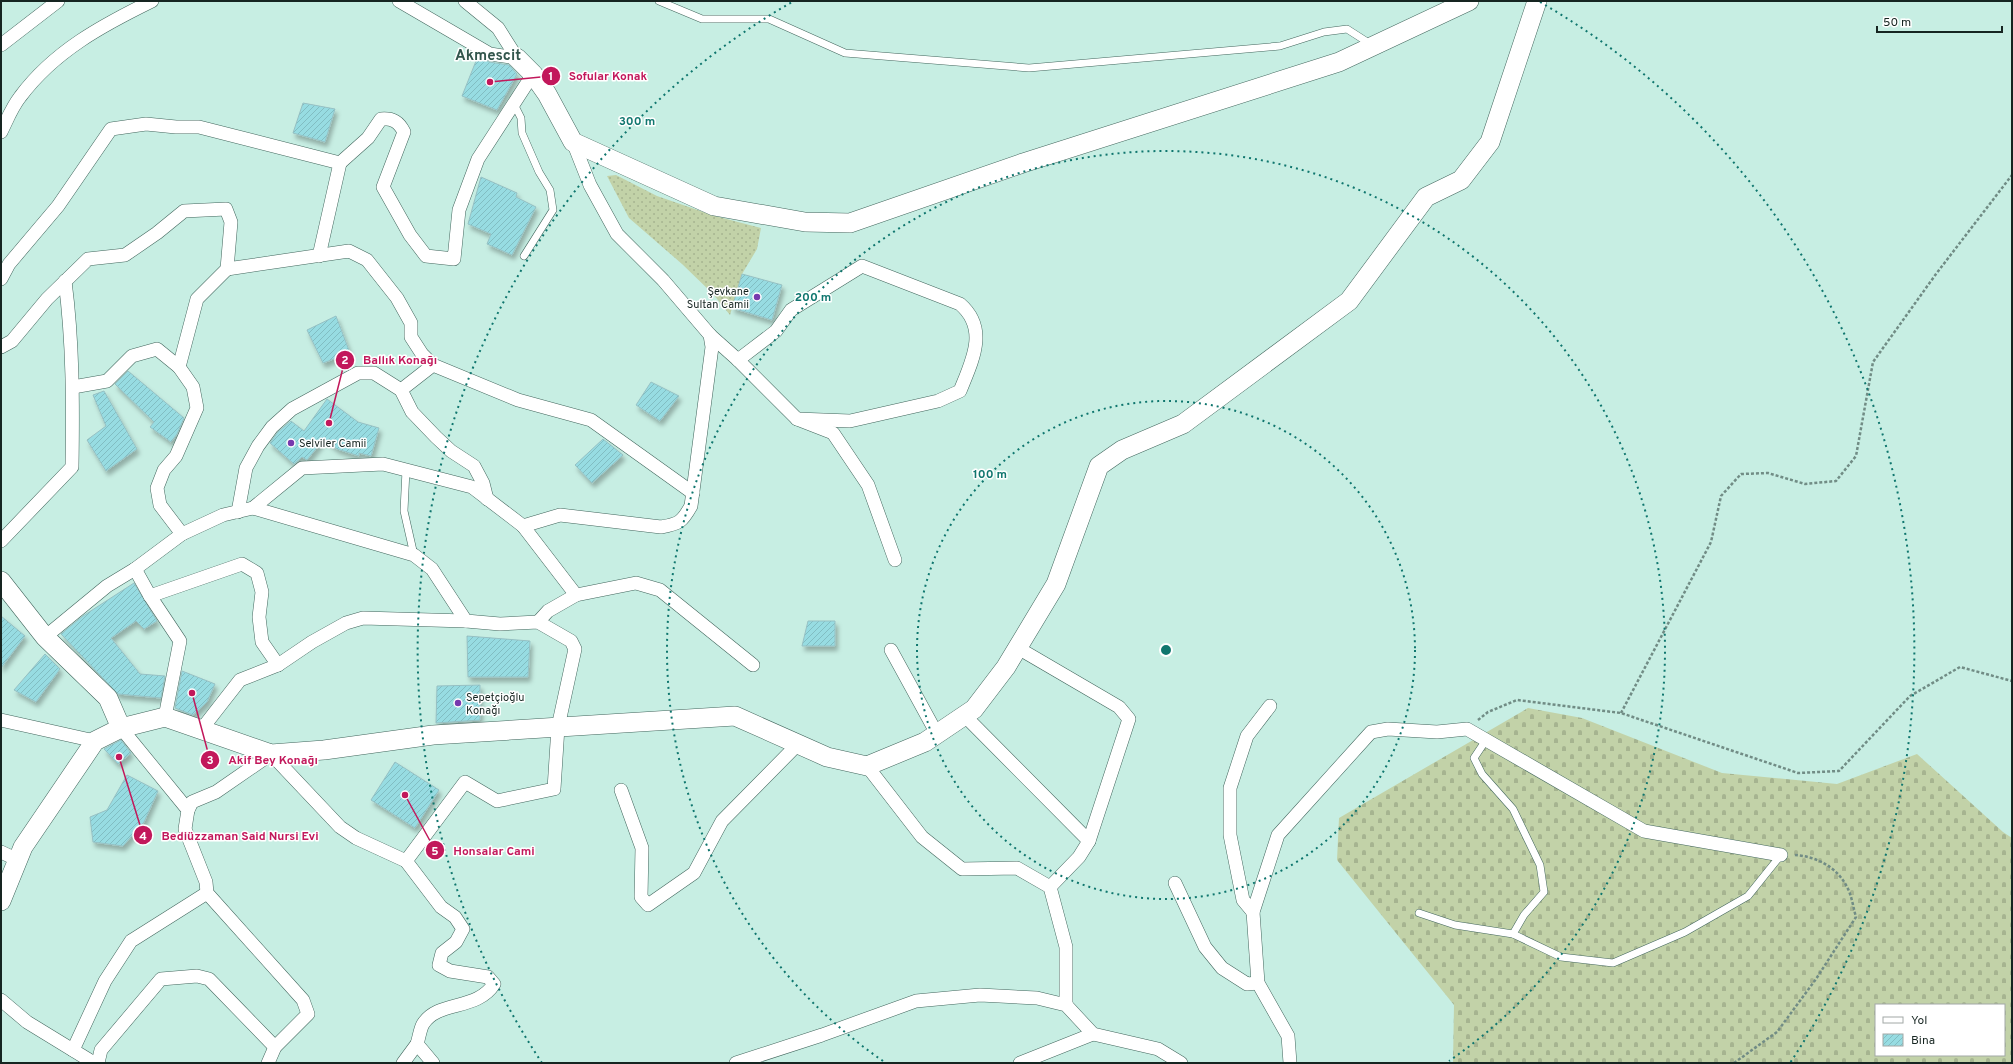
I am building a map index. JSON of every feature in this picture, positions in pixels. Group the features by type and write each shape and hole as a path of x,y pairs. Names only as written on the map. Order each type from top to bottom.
{"main road":[{"path":"517,58 533,74 547,94 574,142 714,206 805,222 850,223 1024,163 1339,62 1469,1"},
{"path":"1,901 9,856 23,847 95,741 121,728 165,717 271,754 324,750 433,735 735,716 827,758 867,766 925,742 974,709 1006,667 1018,648 1056,584 1099,466 1122,450 1183,424 1349,301 1426,197 1461,180 1490,142 1537,1"},
{"path":"1,581 45,637 108,698 121,728"}],"street":[{"path":"1,45 58,1"},
{"path":"1,132 19,97 46,68 75,44 100,27 152,1"},
{"path":"399,1 490,54 517,58"},
{"path":"465,1 498,28 517,58"},
{"path":"319,256 340,163 368,138 381,119 390,119 400,124 404,132 383,187 410,235 426,256 454,259 459,210 478,158 533,74"},
{"path":"1,279 9,264 58,206 111,129 146,124 176,128 199,127 340,163"},
{"path":"574,142 590,185 617,234 663,280 710,335 738,360 797,419 833,433 868,485 895,560"},
{"path":"1,347 12,341 47,299 88,259 125,255 157,234 184,211 226,209 231,222 227,269"},
{"path":"179,367 197,299 227,269 349,251 367,260 397,298 411,323 412,337 422,354 433,365 518,400 591,420 693,493"},
{"path":"738,360 776,331 791,310 862,266 960,304 969,311 974,323 977,337 973,357 960,391 938,401 850,421 797,419"},
{"path":"1,541 72,467 73,387 69,308 65,281"},
{"path":"523,526 560,515 661,527 677,525 686,516 691,506 693,493 712,347 710,335"},
{"path":"73,387 108,381 132,356 150,350 157,349 179,367 193,387 197,408 179,450 164,470 157,488 160,504 182,534"},
{"path":"401,390 433,365"},
{"path":"238,512 246,468 258,446 272,427 292,409 358,373 374,373 401,390 412,412 436,437 451,451 474,466 483,483 487,499"},
{"path":"45,637 107,586 135,569 182,534 223,516 254,508 302,468 383,464 472,487 523,526 576,595"},
{"path":"254,508 414,555 432,569 466,620"},
{"path":"150,596 242,564 257,574 262,592 259,617 262,642 278,665"},
{"path":"135,569 150,596 180,641 165,717"},
{"path":"538,622 548,611 576,595 636,583 660,590 752,665"},
{"path":"201,730 240,680 278,665 312,642 346,623 363,618 466,620 500,624 538,622 571,641 575,649 558,727 554,789 497,801 465,782 406,861"},
{"path":"1018,648 1120,707 1130,719 1088,841 1079,857 1050,887"},
{"path":"891,650 937,734"},
{"path":"1252,912 1243,900 1230,835 1230,788 1247,736 1270,706"},
{"path":"964,716 1088,841"},
{"path":"1,720 95,741"},
{"path":"121,728 188,810"},
{"path":"1290,1063 1288,1036 1258,983 1252,912 1278,835 1371,732 1388,729 1437,732 1467,729 1644,831 1781,855"},
{"path":"621,790 642,848 641,897 648,906 694,873 722,821 797,745"},
{"path":"268,1063 274,1046 308,1014 303,1000 207,893 206,882 185,829 188,810 192,802 216,792 271,754 340,828 356,838 406,861 441,907 456,917 463,929 456,942 442,952 439,965 450,971 488,977 494,984 489,992 475,1001 438,1011 424,1023 417,1044 403,1063"},
{"path":"867,766 922,836 962,869 1017,868 1050,887 1066,947 1066,1005"},
{"path":"1175,883 1205,947 1222,968 1247,984 1258,983"},
{"path":"73,1050 105,981 131,940 207,893"},
{"path":"98,1063 101,1050 161,979 196,976 209,980 274,1046"},
{"path":"736,1063 822,1035 916,1001 980,995 1037,998 1066,1005 1093,1034 1158,1049 1181,1063"},
{"path":"1,1000 26,1022 94,1063"},
{"path":"1020,1063 1093,1034"},
{"path":"417,1044 433,1063"}],"lane":[{"path":"659,1 702,19 769,19 845,52 1028,68 1280,46 1324,32 1347,29 1373,46"},
{"path":"514,104 521,118 522,133 539,172 550,190 553,210 524,256"},
{"path":"406,470 404,511 414,555"},
{"path":"1486,740 1474,758 1482,774 1513,809 1540,865 1544,892 1524,915 1513,934"},
{"path":"1418,913 1455,925 1513,934 1561,957 1613,963 1685,932 1748,896 1781,855"}],"path":[{"path":"1621,713 1711,542 1721,496 1741,474 1768,473 1805,484 1836,481 1856,456 1873,362 1936,274 2012,175"},
{"path":"1467,729 1488,712 1517,700 1621,713 1798,773 1840,771 1910,696 1960,667 2012,681"},
{"path":"1734,1063 1777,1032 1816,979 1856,917 1847,886 1830,865 1805,856 1781,855"}],"green space":[{"path":"616,175 657,196 715,216 761,228 757,249 742,274 730,315 713,294 682,264 629,218 607,176"},
{"path":"1528,708 1582,718 1722,773 1837,784 1917,754 2003,832 2012,838 2012,1063 1453,1063 1454,1005 1337,860 1339,818"}],"building":[{"path":"478,56 489,62 509,65 517,74 497,110 462,96"},
{"path":"303,103 335,109 325,142 293,133"},
{"path":"481,177 517,193 516,197 536,207 512,255 487,244 491,234 468,224"},
{"name":"Şevkane Sultan Camii","path":"742,274 782,285 772,320 732,308"},
{"path":"336,316 350,353 323,363 307,330"},
{"path":"128,371 184,418 177,434 171,442 150,427 154,422 115,384"},
{"path":"651,382 679,396 660,421 636,405"},
{"path":"104,391 137,449 106,471 87,440 106,426 93,395"},
{"path":"327,399 358,422 379,428 371,456 359,453 359,456 337,449 324,439 307,460 302,457 294,464 270,443 278,432 291,421 304,431"},
{"path":"603,439 623,455 592,483 575,465"},
{"path":"134,583 157,621 144,629 136,621 111,638 140,674 165,676 161,698 118,694 61,634 83,616"},
{"path":"1,616 25,636 1,668"},
{"path":"808,621 835,621 835,646 802,646"},
{"path":"467,636 530,641 528,677 468,677"},
{"path":"45,654 60,669 36,702 14,690"},
{"path":"182,671 215,684 207,702 193,715 175,708"},
{"name":"Sepetçioğlu Konağı","path":"480,685 480,720 436,723 437,686"},
{"path":"121,740 131,753 118,764 104,749"},
{"path":"395,762 439,790 415,828 371,800"},
{"path":"127,775 158,791 144,822 123,846 93,842 90,817 107,810"}],"place":[{"name":"Sofular Konak","path":"490,82"},
{"name":"Şevkane Sultan Camii","path":"757,297"},
{"name":"Ballık Konağı","path":"329,423"},
{"name":"Selviler Camii","path":"291,443"},
{"name":"Akif Bey Konağı","path":"192,693"},
{"name":"Sepetçioğlu Konağı","path":"458,703"},
{"name":"Bediüzzaman Said Nursi Evi","path":"119,757"},
{"name":"Honsalar Cami","path":"405,795"}],"district":[{"name":"Akmescit","path":"488,55"}]}
